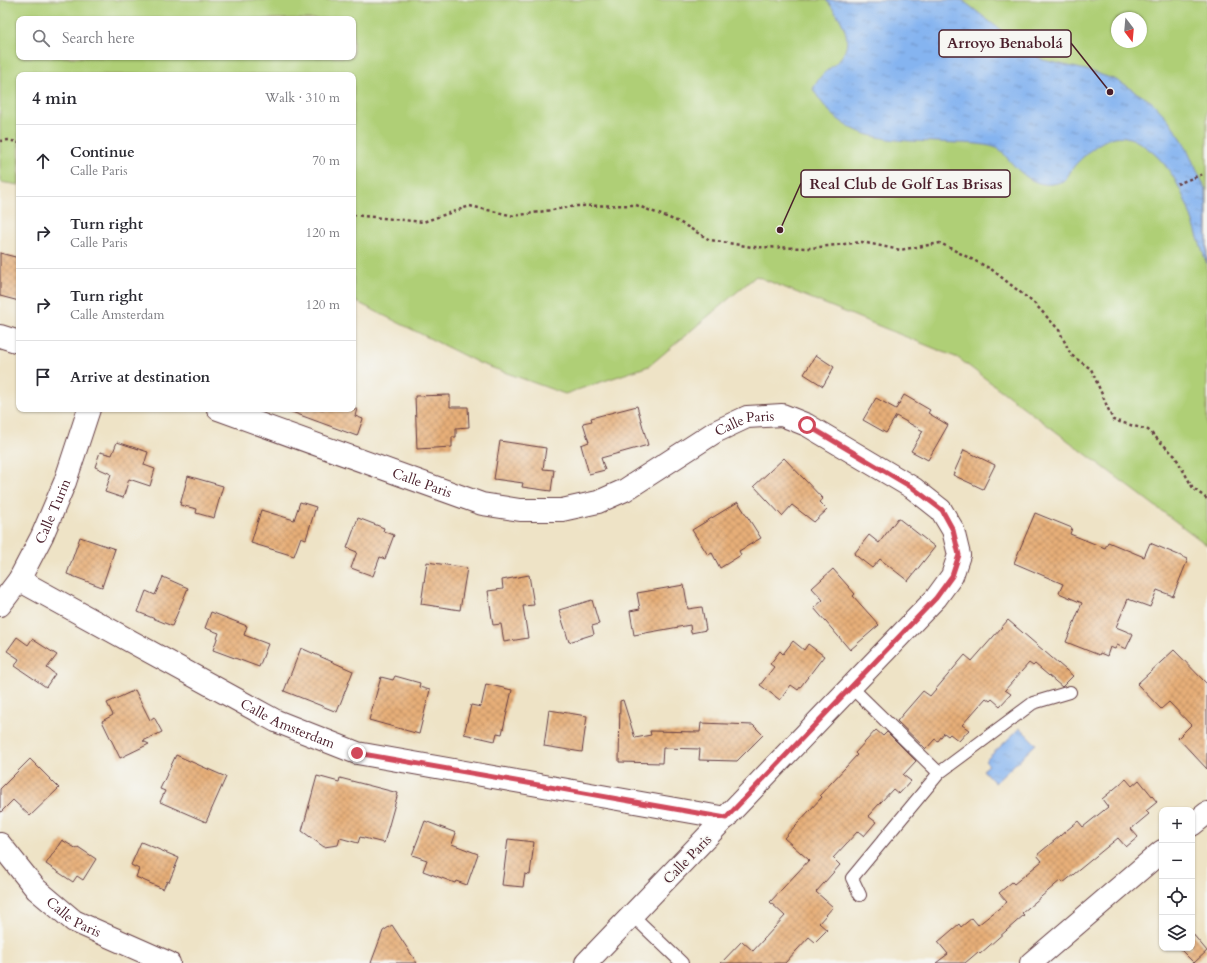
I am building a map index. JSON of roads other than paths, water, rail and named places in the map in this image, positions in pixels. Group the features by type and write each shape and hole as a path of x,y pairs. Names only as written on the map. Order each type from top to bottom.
{"street":[{"path":"0,336 16,341"},
{"name":"Calle Turin","path":"0,605 19,580 42,536 66,482 88,412"},
{"name":"Calle Paris","path":"226,412 482,504 520,510 562,510 598,502 625,490 715,432 747,417 782,415 807,425 913,488 942,510 953,530 959,555 952,576 936,598 586,963"},
{"name":"Calle Amsterdam","path":"19,580 276,721 357,753 726,818"},
{"path":"1195,823 1207,813"},
{"name":"Calle Paris","path":"0,844 36,889 74,921 169,963"},
{"path":"1031,963 1159,854"}],"lane":[{"path":"851,687 940,773"},
{"path":"860,895 852,878 940,773 1033,703 1070,692"},
{"path":"632,915 682,963"}],"water":[{"path":"826,0 962,0 1025,49 1043,60 1090,71 1116,80 1152,102 1168,119 1183,141 1206,190 1207,264 1191,215 1177,183 1157,156 1131,138 1120,136 1102,142 1074,166 1063,181 1054,184 1044,184 1038,183 1026,177 999,149 995,147 972,144 894,140 876,137 858,131 842,122 827,108 813,89 821,76 837,62 843,54 846,46 847,38 842,22"},
{"path":"1020,728 1036,744 995,783 983,770 989,765 985,761"}],"place":[{"name":"Arroyo Benabolá","path":"1110,92"},
{"name":"Real Club de Golf Las Brisas","path":"780,230"}]}
